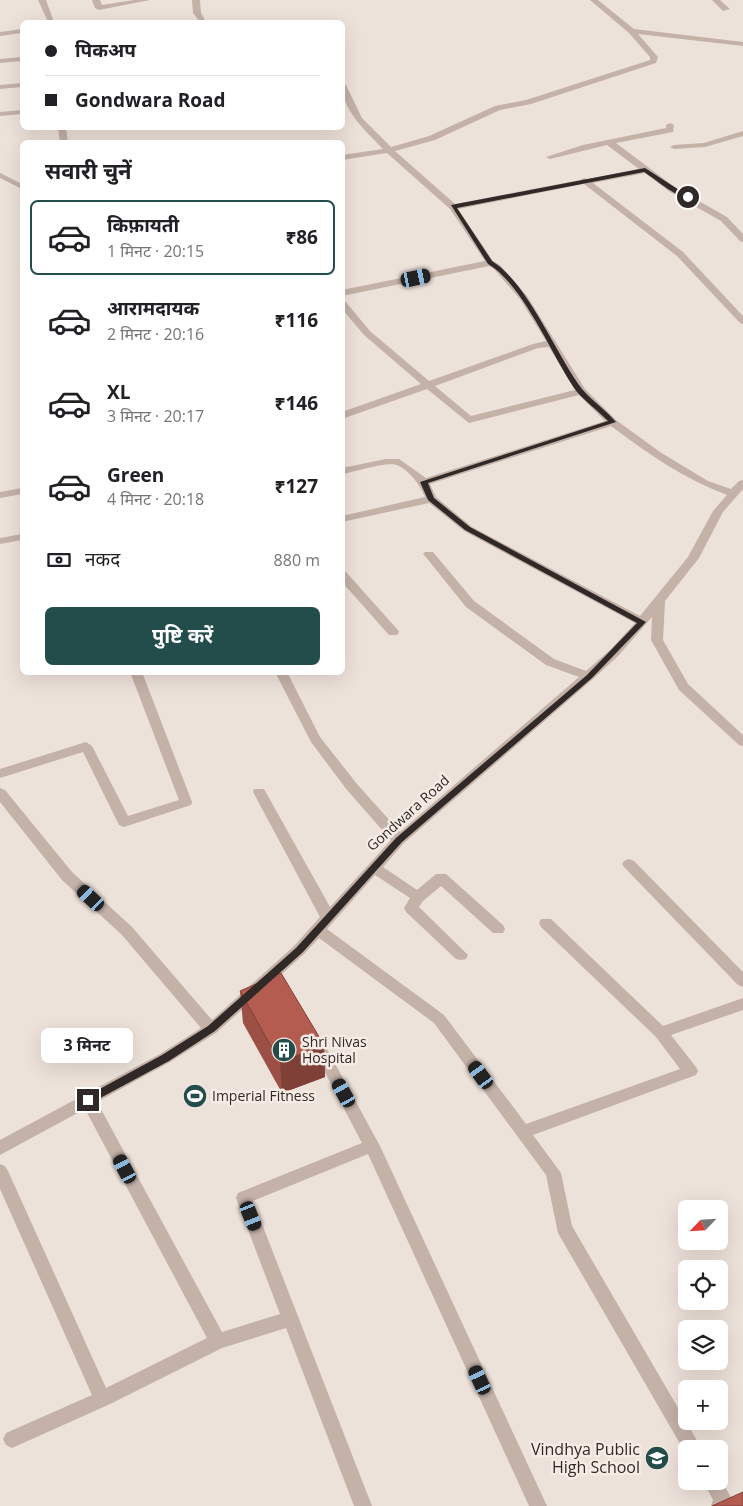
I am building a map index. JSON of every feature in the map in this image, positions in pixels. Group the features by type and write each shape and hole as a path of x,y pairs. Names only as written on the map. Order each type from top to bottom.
{"street":[{"path":"42,0 50,20"},
{"path":"96,0 99,8 146,0"},
{"path":"196,0 196,13 201,20"},
{"path":"345,157 389,150 441,135 498,108 536,99 653,61 654,57 632,31 594,0"},
{"path":"716,0 726,9"},
{"path":"0,34 20,31"},
{"path":"632,31 743,44"},
{"path":"0,62 20,59"},
{"path":"0,87 20,84"},
{"path":"345,91 359,119 389,150 453,207 490,263 497,267 524,298 580,391 612,422 656,454 704,483 734,494"},
{"path":"0,114 20,112"},
{"path":"550,157 609,142 662,133 670,130 670,125"},
{"path":"674,147 705,145 743,133"},
{"path":"609,142 645,170 738,226 736,234 743,239"},
{"path":"453,207 584,180 645,170"},
{"path":"0,175 20,186"},
{"path":"584,180 680,254 743,321"},
{"path":"0,187 11,182"},
{"path":"345,292 490,263"},
{"path":"345,307 367,333 469,420 580,391"},
{"path":"345,415 428,387 536,346 552,343"},
{"path":"424,482 612,422"},
{"path":"345,471 386,462 399,462 424,482 431,499 468,529 642,622"},
{"name":"Gondwara Road","path":"0,1148 165,1058 211,1028 280,975 327,917 399,840 589,676 642,622 693,558 718,511 743,483"},
{"path":"0,495 20,491"},
{"path":"345,518 431,499"},
{"path":"0,540 20,537"},
{"path":"429,554 470,604 550,662 589,676"},
{"path":"345,577 393,632"},
{"path":"660,600 658,640 683,688 743,742"},
{"path":"0,774 86,746 124,822 186,802 137,675"},
{"path":"283,675 315,739 352,787 399,840"},
{"path":"259,792 326,912 327,917"},
{"path":"0,793 67,876 127,931 211,1028"},
{"path":"629,864 743,982"},
{"path":"373,868 418,897"},
{"path":"461,955 411,908 418,897 441,878 498,929"},
{"path":"523,1132 691,1071 661,1033 546,922"},
{"path":"317,930 439,1019 553,1173 564,1228 688,1440"},
{"path":"661,1033 743,1004"},
{"path":"310,1032 372,1146 538,1506"},
{"path":"88,1100 218,1341"},
{"path":"363,1506 292,1318 244,1198 372,1146"},
{"path":"0,1171 102,1399"},
{"path":"12,1439 102,1399 218,1341 292,1318"},
{"path":"717,1490 725,1503 720,1506"}],"building":[{"path":"281,973 324,1045 280,1062 240,991"},
{"path":"743,1492 743,1506 712,1506"}],"place":[{"name":"Shri Nivas Hospital","path":"284,1050"},
{"name":"Imperial Fitness","path":"195,1096"},
{"name":"Vindhya Public High School","path":"657,1458"}],"route":[{"path":"88,1100 165,1058 211,1028 299,950 399,840 589,676 615,652 642,622 468,529 431,499 424,482 519,450 612,422 580,391 524,298 497,267 490,263 453,207 500,198 506,195 528,193 584,180 645,170 673,190 688,197"}]}
